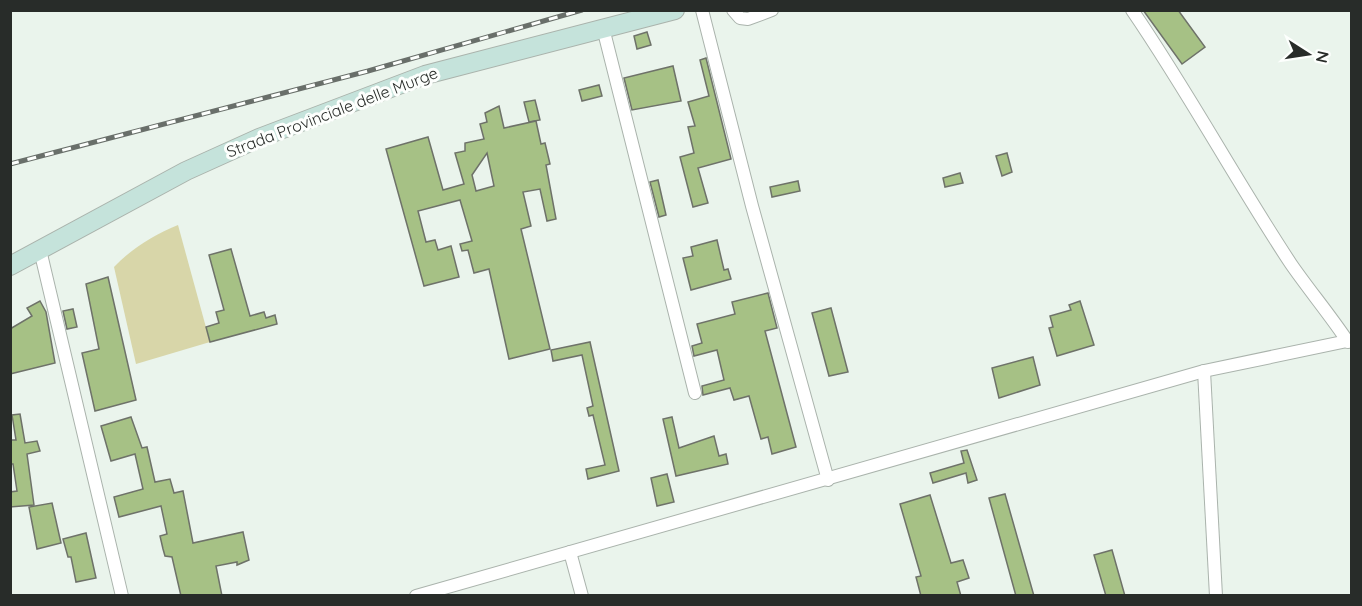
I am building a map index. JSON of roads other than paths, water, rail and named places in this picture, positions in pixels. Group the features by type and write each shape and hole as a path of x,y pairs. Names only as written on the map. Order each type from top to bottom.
{"main road":[{"name":"Strada Provinciale delle Murge","path":"10,266 186,171 259,138 425,75 675,10"}],"street":[{"path":"702,10 752,206 828,480"},
{"path":"734,10 741,18 748,19 772,10"},
{"path":"416,596 1204,371 1350,341 1292,266 1175,72 1132,10"},
{"path":"603,28 695,393"},
{"path":"40,250 122,596"},
{"path":"1204,371 1215,596"},
{"path":"570,552 582,596"}],"railway":[{"path":"10,164 368,71 582,10"}]}
